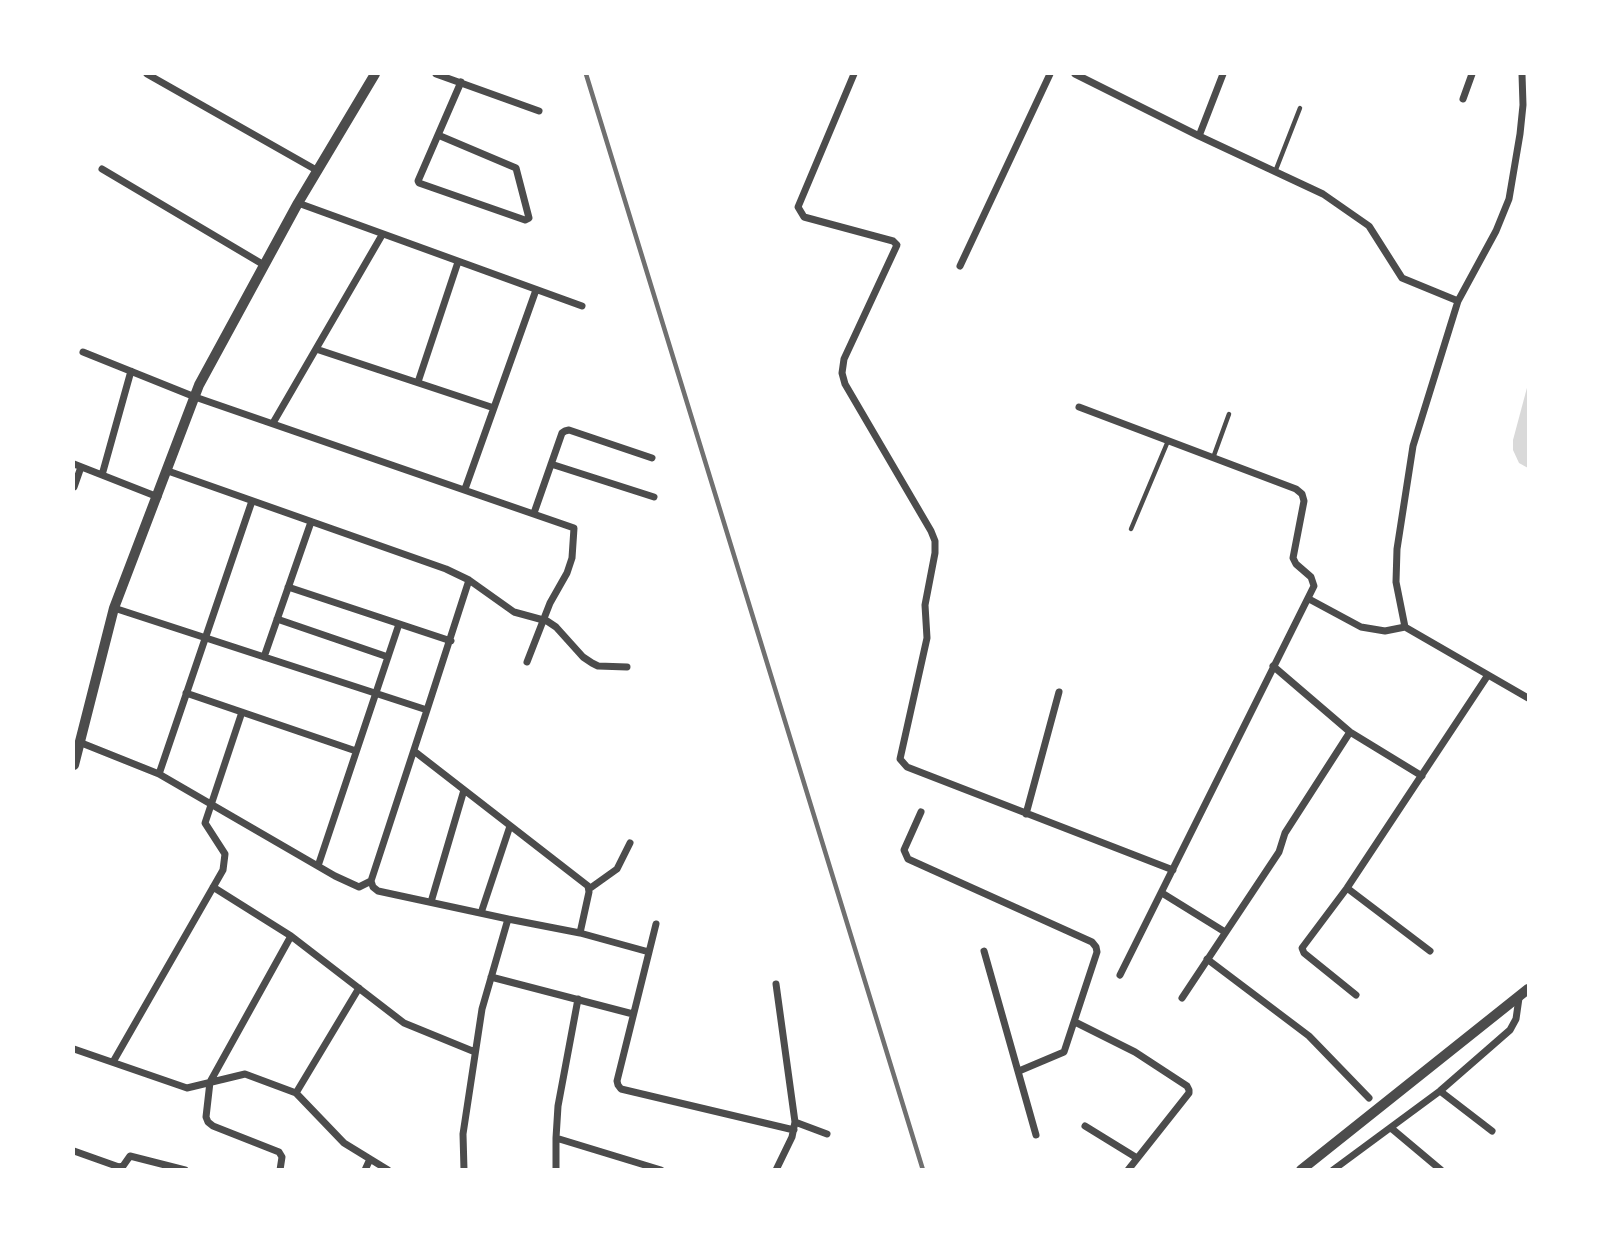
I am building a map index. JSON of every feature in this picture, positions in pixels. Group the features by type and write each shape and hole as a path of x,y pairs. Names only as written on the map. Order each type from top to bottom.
{"street":[{"path":"147,74 318,171"},
{"path":"74,765 114,608 195,397 298,203 375,74"},
{"path":"436,74 540,111"},
{"path":"854,74 798,207 804,217 893,241 897,245 844,359 842,373 845,384 931,531 934,541 935,552 925,606 927,638 900,759 907,767 1173,870"},
{"path":"960,266 1050,74"},
{"path":"1075,74 1323,194 1363,221 1374,232 1402,278 1458,301"},
{"path":"1199,136 1223,74"},
{"path":"1463,99 1472,74"},
{"path":"1405,627 1396,582 1396,549 1413,446 1458,301 1496,231 1508,199 1521,124 1522,74"},
{"path":"438,135 516,168 529,218 525,220 421,186 418,181 461,82"},
{"path":"102,169 264,265"},
{"path":"298,203 582,306"},
{"path":"273,423 382,235"},
{"path":"418,383 458,262"},
{"path":"465,489 536,290"},
{"path":"316,349 494,408"},
{"path":"83,352 195,397 575,529 572,558 567,573 543,621 527,662"},
{"path":"102,475 131,371"},
{"path":"1079,407 1296,489 1304,501 1293,558 1313,581 1314,586 1310,599 1273,666 1120,975"},
{"path":"534,513 562,433 569,430 652,458"},
{"path":"551,464 654,497"},
{"path":"74,488 77,466 158,497"},
{"path":"168,471 446,569 470,580 514,612 543,621 563,632 583,657 592,663 598,666 627,667"},
{"path":"159,774 252,501"},
{"path":"264,657 311,522"},
{"path":"79,742 159,774 335,876 359,887 371,881 470,580"},
{"path":"288,587 451,640"},
{"path":"1310,599 1361,627 1385,631 1405,627 1528,698"},
{"path":"114,608 427,710"},
{"path":"277,619 388,656"},
{"path":"318,866 399,624"},
{"path":"1273,666 1350,732 1422,776"},
{"path":"1356,995 1304,953 1302,948 1347,888 1488,675"},
{"path":"186,692 356,751"},
{"path":"1026,814 1059,692"},
{"path":"113,1062 213,887 225,861 225,854 205,823 242,712"},
{"path":"1182,998 1279,852 1285,833 1350,732"},
{"path":"414,751 589,889"},
{"path":"431,902 464,790"},
{"path":"921,812 904,850 908,859 1092,942 1096,947 1097,953 1064,1052 1019,1071"},
{"path":"481,913 510,826"},
{"path":"580,933 589,889 617,869 630,843"},
{"path":"371,881 378,891 580,933 649,952"},
{"path":"213,887 291,936 404,1023 475,1052"},
{"path":"1347,888 1430,951"},
{"path":"1162,893 1225,932"},
{"path":"464,1170 463,1134 482,1009 508,919"},
{"path":"656,924 617,1081 621,1089 827,1134"},
{"path":"281,1170 282,1157 279,1152 208,1122 206,1117 210,1082 291,936"},
{"path":"984,951 1036,1135"},
{"path":"1207,959 1309,1036 1369,1098"},
{"path":"491,977 633,1014"},
{"path":"776,984 794,1126 776,1170"},
{"path":"296,1093 359,988"},
{"path":"1301,1170 1528,989"},
{"path":"1333,1170 1440,1091 1510,1030 1516,1019 1519,998"},
{"path":"556,1170 558,1106 578,999"},
{"path":"1075,1022 1135,1052 1187,1086 1189,1090 1128,1170"},
{"path":"74,1049 187,1088 245,1074 296,1093 344,1143 388,1170"},
{"path":"1440,1091 1492,1131"},
{"path":"1085,1126 1137,1158"},
{"path":"1391,1128 1441,1170"},
{"path":"556,1138 632,1165 661,1170"},
{"path":"74,1151 119,1167 123,1166 130,1156 186,1170"},
{"path":"365,1170 370,1159"}],"lane":[{"path":"1275,172 1300,108"},
{"path":"1213,458 1229,414"},
{"path":"1130,529 1168,441"}],"shaded area":[{"path":"1528,384 1528,468 1519,463 1513,450 1513,440"}],"railway":[{"path":"586,74 923,1170"}]}
